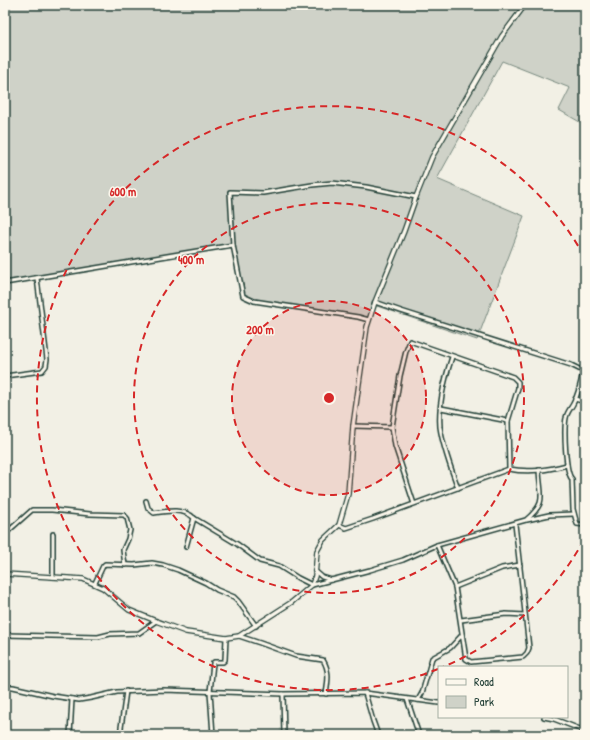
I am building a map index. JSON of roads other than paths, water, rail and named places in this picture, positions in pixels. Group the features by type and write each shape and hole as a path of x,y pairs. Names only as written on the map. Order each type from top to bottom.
{"street":[{"path":"312,585 319,545 328,534 339,525 349,484 353,426 369,320 375,302 432,157 502,36 525,5"},
{"path":"369,320 254,301 243,296 233,245 230,192 264,193 312,185 332,184 366,186 416,197"},
{"path":"5,283 233,245"},
{"path":"5,376 42,371 46,366 36,278"},
{"path":"375,302 583,370 581,382 575,399 566,417 567,465 570,477 572,479 574,514 577,524 585,525"},
{"path":"414,504 395,446 392,427 400,376 410,341 513,377 518,382 518,388 508,421 509,469"},
{"path":"452,356 446,375 440,427 458,488"},
{"path":"575,399 585,402"},
{"path":"441,408 508,421"},
{"path":"353,426 392,427"},
{"path":"339,525 346,528 509,469 525,472 567,465"},
{"path":"526,520 541,504 539,470"},
{"path":"146,501 148,508 154,513 176,511 186,512 260,560 279,566 312,585"},
{"path":"5,534 32,510 124,515 127,518 130,530 128,540 123,550 125,565"},
{"path":"5,574 83,579 95,583 103,588 129,610 186,632 226,638 239,636 256,626 292,602 312,585 388,565 437,545 502,526 549,515 574,514"},
{"path":"186,547 194,518"},
{"path":"437,545 455,587 462,635 468,661 523,657 529,648 515,524"},
{"path":"53,534 53,577"},
{"path":"95,583 105,564 134,565 152,563 163,565 174,568 237,599 256,626"},
{"path":"455,587 502,568 520,565"},
{"path":"315,571 322,577 333,580"},
{"path":"461,620 506,614 525,615"},
{"path":"5,635 98,637 110,634 138,633 156,621"},
{"path":"418,700 422,694 432,658 450,648 462,635"},
{"path":"239,636 296,656 323,660 328,674 326,694"},
{"path":"213,735 210,692 213,663 223,662 225,660 226,638"},
{"path":"5,687 18,688 72,699 91,698 126,691 164,690 283,694 365,694 408,698 438,703"},
{"path":"120,735 126,691"},
{"path":"283,694 284,735"},
{"path":"365,694 378,735"},
{"path":"408,698 419,735"},
{"path":"70,735 72,699"},
{"path":"549,718 585,731"}]}
